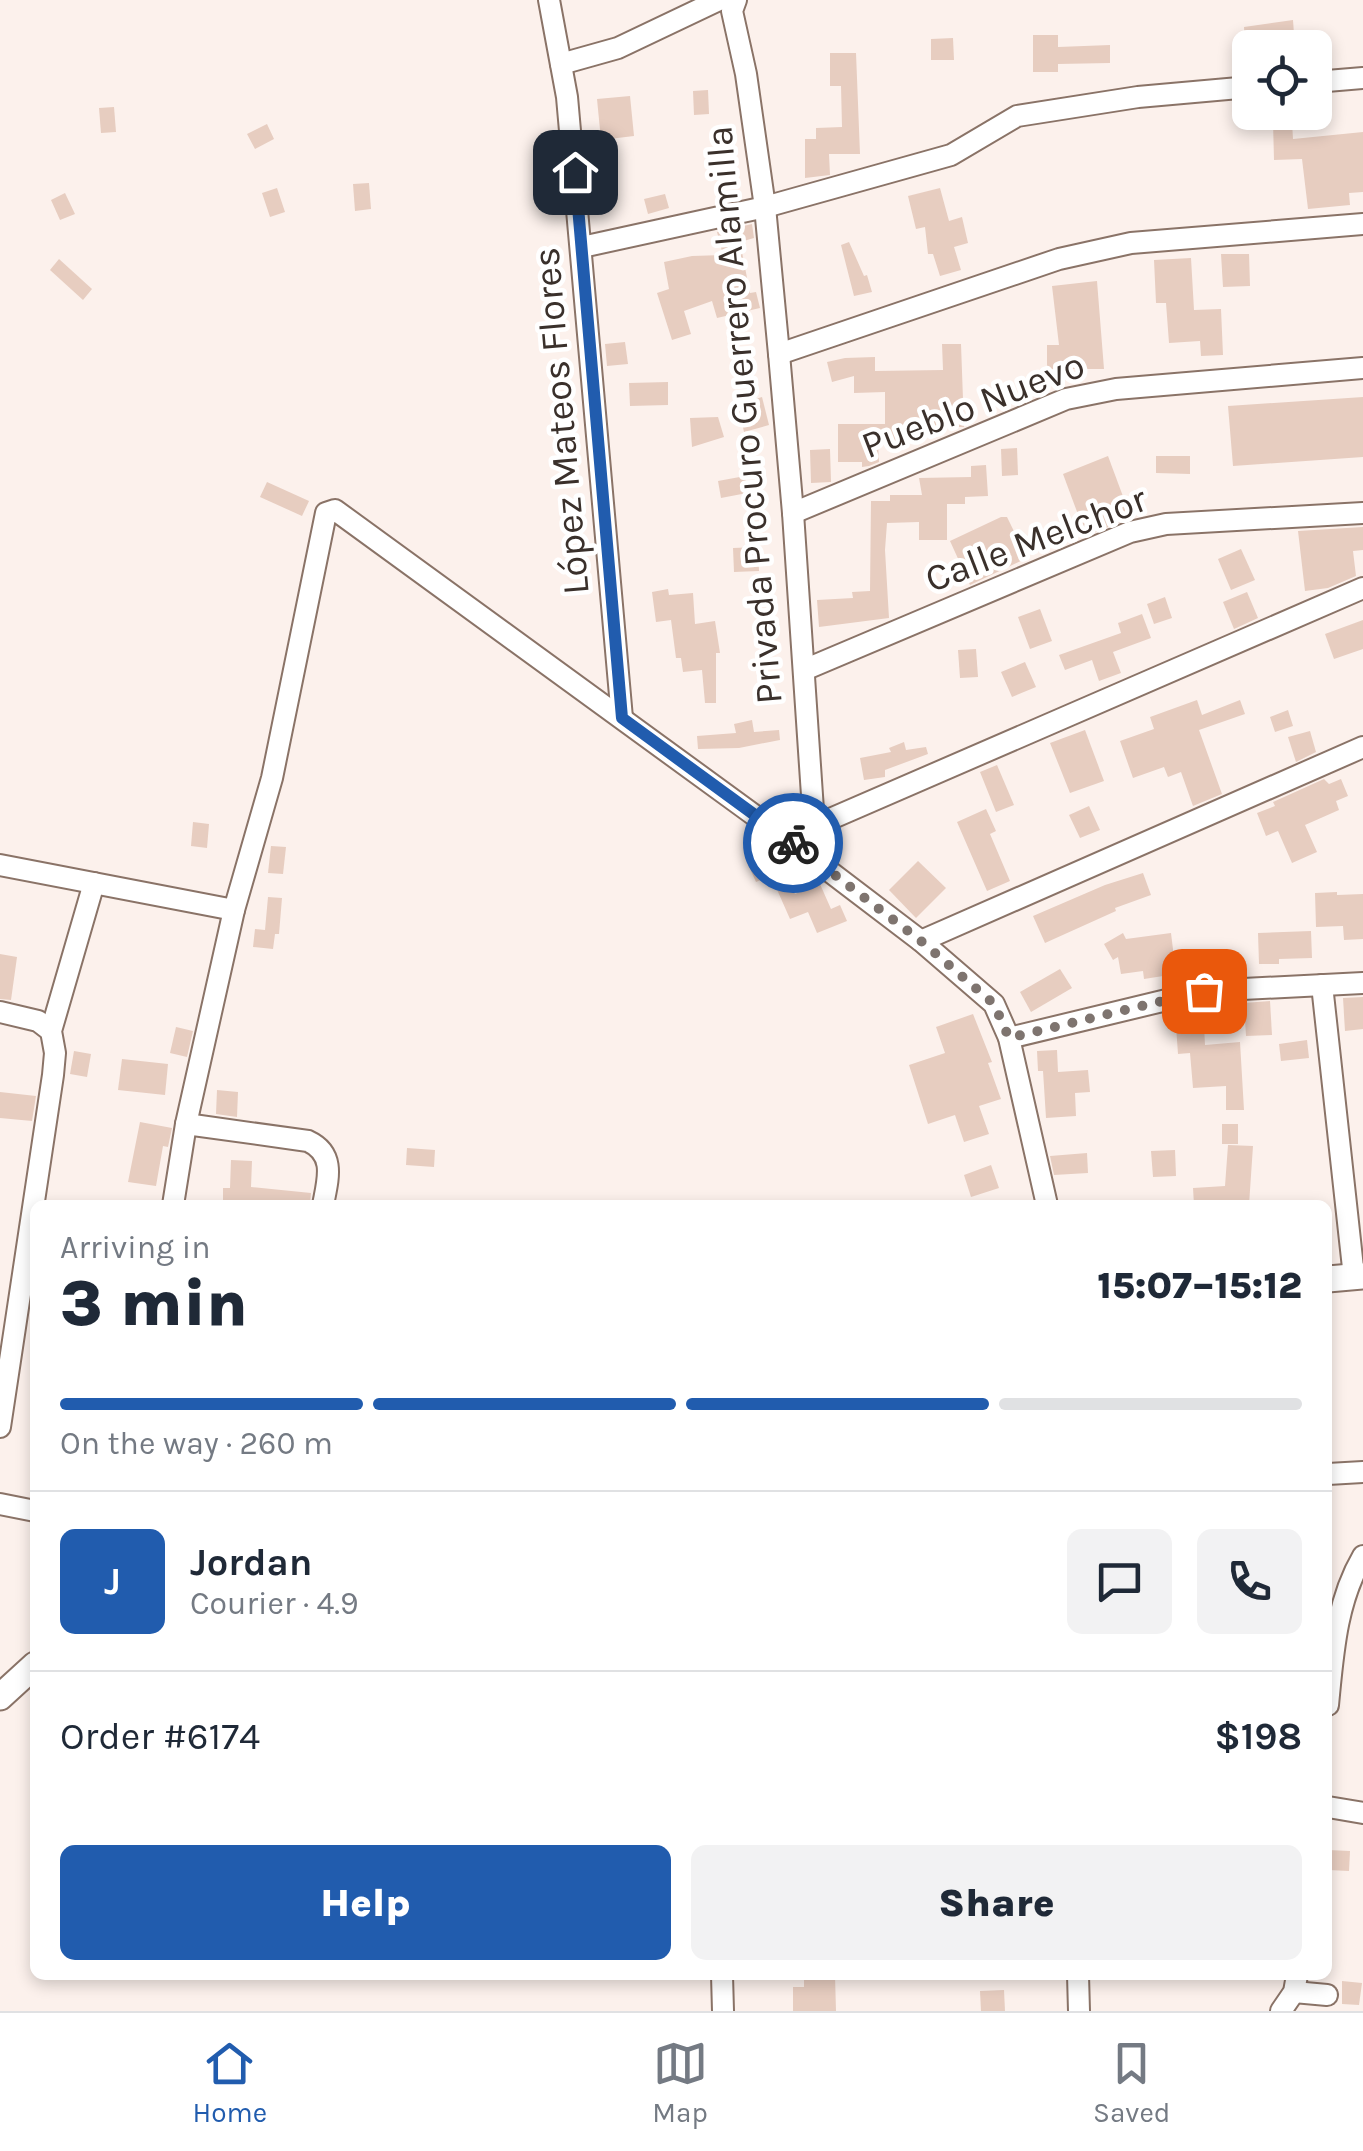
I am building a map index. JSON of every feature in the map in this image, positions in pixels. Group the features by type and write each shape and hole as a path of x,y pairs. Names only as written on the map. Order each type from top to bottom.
{"street":[{"name":"López Mateos Flores","path":"549,0 561,64 582,248 622,718"},
{"path":"561,64 618,48 719,0"},
{"name":"Privada Procuro Guerrero Alamilla","path":"736,0 732,11 746,74 779,354 814,825"},
{"path":"1332,81 1363,78"},
{"path":"582,248 764,207 952,155 1017,116 1138,97 1232,89"},
{"path":"779,354 1059,259 1131,242 1363,224"},
{"name":"Pueblo Nuevo","path":"793,513 1066,399 1116,389 1363,368"},
{"path":"174,1200 186,1124 234,910 272,778 326,513 335,510 788,838 921,941 994,1004 1009,1038 1046,1200"},
{"name":"Calle Melchor","path":"804,670 1130,532 1166,524 1363,513"},
{"path":"788,838 1363,588"},
{"path":"921,941 1363,746"},
{"path":"0,865 234,910"},
{"path":"34,1200 55,1052 51,1031 94,883"},
{"path":"1009,1038 1204,991 1363,983"},
{"path":"1322,985 1358,1276 1332,1279"},
{"path":"0,1012 38,1021 51,1031"},
{"path":"186,1124 308,1141 320,1147 328,1159 329,1171 324,1200"},
{"path":"0,1428 30,1224"},
{"path":"1332,1474 1363,1472"},
{"path":"0,1504 30,1511"},
{"path":"1332,1630 1350,1579 1363,1556"},
{"path":"0,1697 30,1670"},
{"path":"1332,1808 1363,1813"},
{"path":"722,1980 722,2011"},
{"path":"1078,1980 1079,2011"},
{"path":"1282,2011 1295,1983 1326,1995"}],"building":[{"path":"1293,20 1294,30 1244,30"},
{"path":"1033,35 1058,35 1058,47 1110,45 1110,63 1058,64 1058,72 1033,72"},
{"path":"953,38 954,60 931,60 931,39"},
{"path":"830,53 856,53 860,154 829,154 830,175 805,178 805,139 816,139 816,128 842,127 841,86 830,86"},
{"path":"708,90 709,114 694,115 693,91"},
{"path":"630,96 634,136 601,140 597,99"},
{"path":"114,107 116,132 101,133 99,108"},
{"path":"267,124 274,139 255,149 247,134"},
{"path":"1273,130 1292,130 1293,139 1363,132 1363,192 1349,193 1350,205 1308,209 1302,159 1274,160"},
{"path":"369,183 371,209 355,211 353,184"},
{"path":"277,188 285,212 270,217 262,193"},
{"path":"940,188 949,221 962,217 968,243 954,247 961,270 940,276 933,254 928,254 925,227 916,229 908,196"},
{"path":"65,193 75,214 60,220 51,200"},
{"path":"665,194 669,208 648,214 644,199"},
{"path":"752,224 754,238 740,242 750,293 756,292 760,308 717,318 712,301 684,311 691,334 672,340 657,293 669,289 664,262 723,255 717,232"},
{"path":"849,242 872,292 854,296 841,245"},
{"path":"1221,254 1249,254 1250,286 1223,287"},
{"path":"1191,258 1194,310 1221,309 1223,355 1201,356 1200,341 1169,343 1166,303 1156,303 1154,260"},
{"path":"59,259 92,289 83,300 50,270"},
{"path":"1097,281 1104,369 1047,369 1047,345 1059,345 1052,286"},
{"path":"625,342 628,364 607,366 605,344"},
{"path":"942,344 961,344 964,427 939,427 939,436 902,437 902,443 878,443 879,462 869,466 862,467 862,462 838,462 838,424 885,424 885,392 854,393 854,376 832,382 827,362 875,357 875,371 943,370"},
{"path":"668,382 668,405 630,406 629,383"},
{"path":"762,397 769,425 744,432 738,404"},
{"path":"1363,397 1363,457 1233,466 1228,406"},
{"path":"718,417 724,437 692,447 690,418"},
{"path":"1017,448 1018,475 1002,476 1001,449"},
{"path":"830,449 831,482 811,483 810,450"},
{"path":"1108,456 1131,518 1086,536 1063,474"},
{"path":"1156,456 1190,456 1190,474 1156,473"},
{"path":"986,465 988,496 965,497 965,504 947,504 947,540 919,540 919,522 887,523 889,618 819,627 817,600 853,598 852,592 870,591 871,501 890,501 890,495 922,495 919,478 971,477 971,466"},
{"path":"745,476 747,493 721,498 718,481"},
{"path":"267,482 309,501 302,516 260,497"},
{"path":"1007,517 1027,558 970,585 950,541"},
{"path":"1363,527 1363,550 1353,551 1356,576 1328,588 1305,591 1298,531"},
{"path":"758,547 759,571 734,572 733,548"},
{"path":"1241,549 1255,580 1231,590 1218,559"},
{"path":"668,589 669,595 693,593 695,624 715,621 720,653 716,653 716,703 705,703 702,670 683,672 681,658 676,658 671,620 656,622 652,592"},
{"path":"1247,592 1258,618 1234,629 1223,602"},
{"path":"1165,597 1172,618 1154,624 1147,604"},
{"path":"1040,609 1052,641 1030,649 1018,617"},
{"path":"1142,614 1151,638 1113,652 1121,673 1099,681 1092,660 1065,670 1059,655 1121,633 1118,623"},
{"path":"1363,620 1363,649 1334,659 1325,634"},
{"path":"976,649 978,677 960,678 958,650"},
{"path":"1025,662 1036,687 1012,697 1001,672"},
{"path":"1197,700 1202,715 1240,700 1245,714 1199,730 1222,794 1193,806 1181,772 1168,777 1164,767 1133,778 1120,741 1154,729 1150,717"},
{"path":"1288,710 1293,726 1275,732 1270,717"},
{"path":"752,720 754,732 779,730 780,740 739,748 698,749 697,736 736,733 734,724"},
{"path":"1085,730 1104,781 1070,793 1050,743"},
{"path":"1310,731 1316,752 1296,762 1288,737"},
{"path":"904,742 906,750 926,747 928,754 885,770 885,777 864,780 860,758 891,752 889,748"},
{"path":"997,765 1014,805 996,812 980,772"},
{"path":"1324,779 1329,784 1341,779 1348,796 1336,801 1339,810 1305,825 1317,852 1292,863 1278,831 1266,836 1257,813"},
{"path":"1089,806 1100,830 1080,838 1069,815"},
{"path":"986,809 996,831 990,834 1010,881 987,891 957,822"},
{"path":"193,822 209,824 207,848 191,846"},
{"path":"271,846 286,847 283,874 268,873"},
{"path":"775,849 795,894 820,884 831,909 840,905 847,921 817,933 808,912 790,919 771,876 756,882 747,862"},
{"path":"918,861 946,888 916,918 889,890"},
{"path":"1143,873 1151,895 1115,908 1116,911 1045,943 1033,916"},
{"path":"1315,893 1363,894 1363,939 1344,940 1343,926 1316,927"},
{"path":"268,897 282,898 279,934 275,934 273,949 253,947 255,929 265,930"},
{"path":"1311,931 1312,958 1259,964 1258,933"},
{"path":"1123,933 1126,939 1171,933 1176,974 1144,979 1143,971 1121,974 1118,957 1113,960 1104,944"},
{"path":"0,954 17,957 11,1000 0,999"},
{"path":"1203,962 1208,977 1184,982 1180,970"},
{"path":"1060,969 1072,988 1031,1012 1020,992"},
{"path":"1363,997 1363,1029 1345,1031 1343,998"},
{"path":"1270,1001 1272,1035 1246,1036 1244,1003"},
{"path":"973,1014 992,1062 988,1063 1001,1099 979,1106 989,1134 964,1142 955,1115 928,1124 909,1065 945,1053 936,1027"},
{"path":"1204,1025 1205,1045 1240,1042 1244,1110 1226,1110 1226,1086 1193,1088 1190,1053 1178,1054 1176,1026"},
{"path":"176,1027 193,1031 187,1057 170,1053"},
{"path":"1307,1040 1309,1058 1281,1061 1279,1044"},
{"path":"1057,1050 1058,1072 1088,1070 1090,1092 1075,1093 1076,1116 1046,1118 1043,1071 1038,1071 1037,1051"},
{"path":"74,1051 91,1054 87,1077 70,1074"},
{"path":"122,1059 168,1064 165,1095 118,1090"},
{"path":"217,1090 238,1092 237,1117 216,1114"},
{"path":"0,1092 36,1096 32,1121 0,1118"},
{"path":"140,1122 172,1128 168,1147 163,1146 156,1186 128,1182"},
{"path":"1222,1124 1238,1124 1238,1144 1222,1144"},
{"path":"1228,1145 1253,1146 1249,1200 1194,1200 1193,1188 1225,1186"},
{"path":"407,1148 435,1150 434,1167 406,1165"},
{"path":"1175,1150 1176,1176 1153,1177 1151,1151"},
{"path":"1087,1153 1088,1173 1054,1175 1050,1156"},
{"path":"231,1160 252,1161 251,1187 311,1193 310,1200 223,1200 223,1188 230,1188"},
{"path":"991,1165 999,1188 971,1197 964,1175"},
{"path":"1332,1850 1350,1851 1349,1871 1332,1870"},
{"path":"804,1980 835,1980 836,2011 793,2011 793,1987 804,1987"},
{"path":"1342,1981 1362,1983 1359,2005 1342,2004"},
{"path":"1004,1990 1005,2011 981,2011 980,1991"}],"way so far":[{"path":"793,843 921,941 994,1004 1009,1038 1204,991"}],"route":[{"path":"575,172 622,718 793,843"}]}
